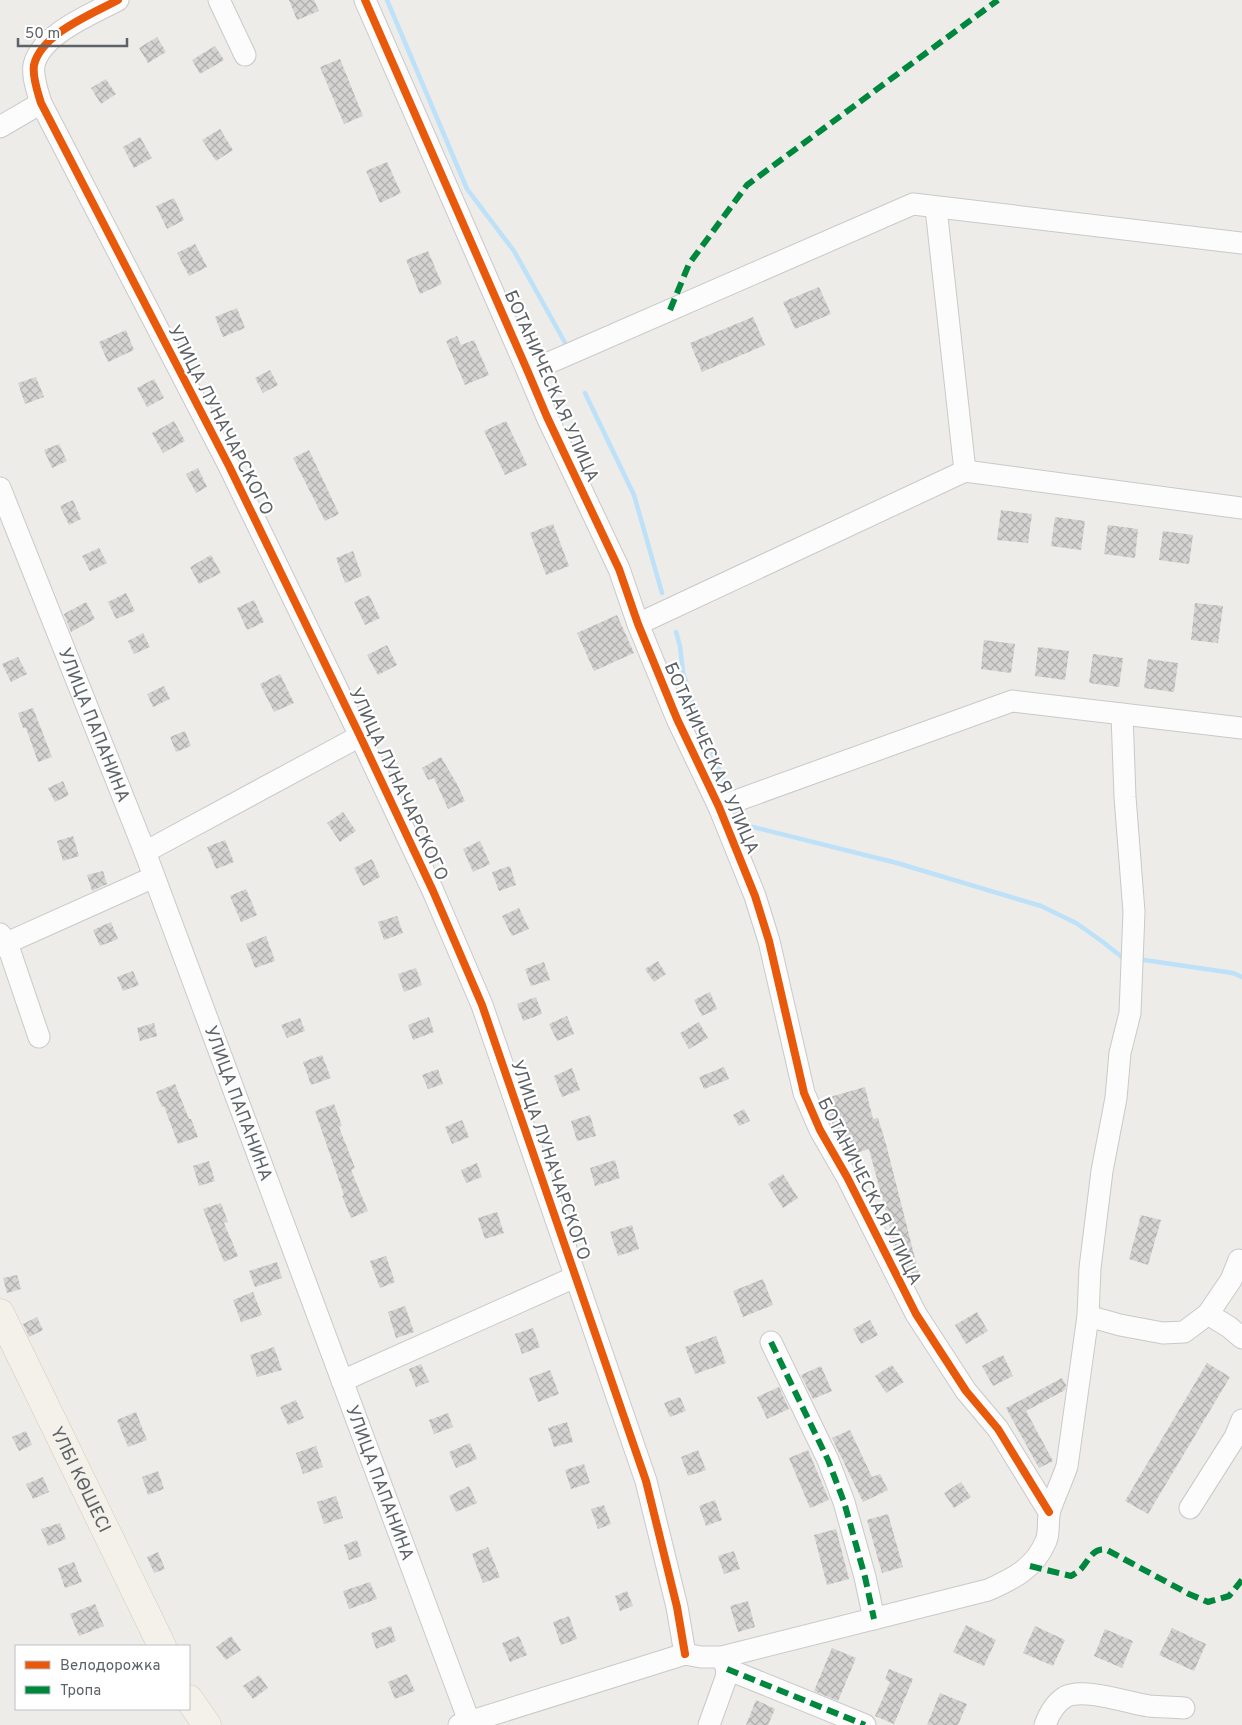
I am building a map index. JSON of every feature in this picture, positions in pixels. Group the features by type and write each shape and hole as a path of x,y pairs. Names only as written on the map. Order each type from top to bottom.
{"main road":[{"name":"ҮЛБІ КӨШЕСІ","path":"0,1313 162,1645"},
{"path":"190,1700 207,1725"},
{"path":"185,1710 185,1725"}],"street":[{"name":"УЛИЦА ЛУНАЧАРСКОГО","path":"118,0 91,6 40,49 34,67 41,104 229,466 433,891 482,1005 646,1481 677,1607 685,1654"},
{"path":"218,0 244,54"},
{"name":"БОТАНИЧЕСКАЯ УЛИЦА","path":"365,0 547,418 619,569 638,624 676,719 719,807 755,896 769,941 804,1093 820,1130 847,1177 916,1314 966,1391 998,1429 1049,1512"},
{"path":"0,127 41,104"},
{"path":"528,372 913,204 1242,243"},
{"path":"936,208 965,471"},
{"path":"638,624 965,471 1242,508"},
{"name":"УЛИЦА ПАПАНИНА","path":"0,488 145,852 342,1381 464,1723"},
{"path":"719,807 1012,701 1242,728"},
{"path":"725,1663 874,1619 988,1590 1014,1578 1030,1566 1047,1540 1049,1512 1067,1466 1088,1316 1090,1268 1102,1171 1116,1098 1120,1053 1130,1013 1134,912 1122,714"},
{"path":"145,852 360,736"},
{"path":"40,1036 2,941 154,877"},
{"path":"1088,1316 1120,1325 1163,1333 1184,1332 1208,1314 1231,1280 1239,1260"},
{"path":"342,1381 575,1277"},
{"path":"1208,1314 1242,1338"},
{"path":"770,1342 828,1460 846,1511 865,1577 874,1619"},
{"path":"1190,1508 1235,1437 1242,1420"},
{"path":"464,1723 685,1654 725,1663 865,1725"},
{"path":"709,1725 724,1687 725,1663"},
{"path":"1045,1725 1051,1710 1066,1697 1079,1695 1111,1696 1149,1706 1184,1708"}],"building":[{"path":"289,0 314,0 319,11 297,20"},
{"path":"157,37 166,52 148,63 139,48"},
{"path":"215,46 224,60 200,74 192,60"},
{"path":"340,59 363,116 344,124 320,67"},
{"path":"106,79 116,94 101,104 91,88"},
{"path":"220,129 233,150 216,161 202,140"},
{"path":"140,137 152,158 134,168 123,147"},
{"path":"387,162 401,193 380,203 366,171"},
{"path":"174,198 184,220 167,229 156,206"},
{"path":"195,244 207,267 189,276 177,253"},
{"path":"428,251 442,284 420,294 406,260"},
{"path":"819,287 831,314 795,329 783,302"},
{"path":"237,308 245,328 223,337 215,317"},
{"path":"753,317 765,345 702,372 690,343"},
{"path":"126,330 134,350 108,362 99,342"},
{"path":"457,336 461,345 474,340 489,375 465,385 446,341"},
{"path":"270,370 278,385 263,393 255,378"},
{"path":"36,377 44,397 25,404 18,383"},
{"path":"154,379 164,398 147,407 137,388"},
{"path":"174,421 185,441 163,453 152,433"},
{"path":"506,421 527,465 505,475 484,431"},
{"path":"59,444 67,461 52,468 44,450"},
{"path":"309,450 339,514 325,521 293,458"},
{"path":"198,468 207,487 196,493 186,474"},
{"path":"73,500 81,519 69,525 60,506"},
{"path":"1001,510 1032,514 1028,543 997,540"},
{"path":"1055,517 1085,521 1081,550 1051,546"},
{"path":"553,524 569,566 546,575 530,533"},
{"path":"1108,525 1138,529 1135,558 1104,554"},
{"path":"1163,531 1193,535 1189,564 1159,560"},
{"path":"99,548 107,563 90,571 82,556"},
{"path":"353,551 362,576 345,583 336,558"},
{"path":"211,555 221,573 199,584 190,567"},
{"path":"126,593 135,611 116,619 108,602"},
{"path":"369,595 380,618 365,625 354,602"},
{"path":"254,600 264,622 247,630 237,608"},
{"path":"86,602 95,619 71,632 64,614"},
{"path":"1195,603 1223,606 1218,643 1191,640"},
{"path":"617,615 634,653 594,671 577,633"},
{"path":"143,633 150,647 134,654 128,641"},
{"path":"984,640 1015,644 1011,673 981,669"},
{"path":"387,645 397,665 378,675 367,655"},
{"path":"1038,647 1069,651 1065,680 1035,676"},
{"path":"1093,654 1123,658 1119,687 1089,683"},
{"path":"18,657 27,674 11,682 2,664"},
{"path":"1148,659 1178,663 1174,692 1144,688"},
{"path":"280,674 294,703 274,712 260,684"},
{"path":"164,686 170,699 153,707 147,694"},
{"path":"33,708 52,757 38,762 26,728 23,728 18,713"},
{"path":"185,731 191,746 176,752 170,737"},
{"path":"441,757 465,801 448,809 434,778 428,780 422,768"},
{"path":"63,781 69,795 55,802 48,788"},
{"path":"343,812 356,831 340,842 327,823"},
{"path":"73,836 79,856 63,861 57,841"},
{"path":"225,840 234,862 216,869 207,847"},
{"path":"480,841 490,864 473,872 463,849"},
{"path":"372,859 380,877 363,886 354,868"},
{"path":"510,866 516,885 499,891 492,872"},
{"path":"103,871 107,884 92,891 87,875"},
{"path":"246,889 257,915 241,922 230,896"},
{"path":"519,908 529,929 512,936 502,916"},
{"path":"397,916 403,933 384,940 378,922"},
{"path":"111,922 118,939 100,946 93,930"},
{"path":"266,936 275,961 255,968 246,944"},
{"path":"658,961 666,974 654,982 645,969"},
{"path":"544,962 550,980 531,986 525,969"},
{"path":"416,968 422,985 404,992 398,974"},
{"path":"133,971 139,985 123,991 117,977"},
{"path":"710,992 717,1009 702,1016 694,1000"},
{"path":"536,997 542,1014 523,1021 517,1004"},
{"path":"567,1016 574,1034 557,1041 549,1024"},
{"path":"429,1017 434,1032 413,1040 408,1025"},
{"path":"300,1018 305,1031 287,1038 281,1025"},
{"path":"699,1022 708,1038 689,1049 680,1033"},
{"path":"154,1023 157,1036 140,1041 137,1028"},
{"path":"322,1055 331,1078 311,1085 303,1062"},
{"path":"724,1067 729,1079 704,1089 699,1077"},
{"path":"572,1068 580,1090 562,1097 554,1076"},
{"path":"438,1069 443,1084 428,1089 422,1075"},
{"path":"175,1084 198,1137 178,1144 164,1106 162,1107 156,1092"},
{"path":"865,1087 873,1119 878,1118 886,1144 919,1274 911,1276 894,1243 869,1149 849,1155 834,1129 829,1114 827,1114 823,1099"},
{"path":"334,1104 342,1126 339,1127 355,1168 351,1170 368,1211 351,1218 342,1196 344,1195 315,1111"},
{"path":"744,1109 750,1121 739,1126 733,1115"},
{"path":"590,1115 596,1136 577,1141 571,1121"},
{"path":"462,1120 469,1137 452,1144 445,1127"},
{"path":"615,1160 620,1178 595,1186 590,1168"},
{"path":"209,1161 215,1181 199,1186 193,1166"},
{"path":"477,1163 482,1177 466,1183 461,1170"},
{"path":"783,1174 798,1198 783,1208 768,1184"},
{"path":"221,1203 228,1222 224,1223 238,1256 224,1262 203,1209"},
{"path":"497,1212 504,1233 485,1239 478,1218"},
{"path":"1141,1215 1161,1220 1148,1265 1129,1259"},
{"path":"632,1225 639,1249 618,1256 610,1232"},
{"path":"386,1256 395,1282 380,1288 370,1261"},
{"path":"277,1262 282,1278 255,1287 249,1271"},
{"path":"17,1275 21,1289 7,1293 3,1278"},
{"path":"763,1279 773,1305 743,1317 733,1291"},
{"path":"253,1292 262,1315 241,1322 233,1300"},
{"path":"405,1306 414,1332 396,1338 388,1312"},
{"path":"977,1312 988,1331 966,1344 955,1325"},
{"path":"37,1317 43,1330 29,1337 23,1324"},
{"path":"870,1320 878,1335 861,1344 853,1329"},
{"path":"533,1328 540,1347 522,1354 515,1334"},
{"path":"716,1336 726,1363 695,1374 685,1347"},
{"path":"274,1347 282,1370 257,1377 250,1355"},
{"path":"1003,1355 1013,1376 993,1386 982,1366"},
{"path":"1207,1363 1230,1377 1148,1514 1125,1501"},
{"path":"421,1364 429,1382 416,1387 409,1369"},
{"path":"892,1365 904,1382 886,1393 875,1376"},
{"path":"821,1366 832,1391 813,1399 801,1375"},
{"path":"550,1370 559,1394 538,1402 529,1378"},
{"path":"1062,1378 1066,1385 1065,1390 1026,1411 1053,1461 1039,1468 1006,1408"},
{"path":"779,1387 789,1409 767,1419 757,1397"},
{"path":"680,1397 686,1411 670,1417 664,1403"},
{"path":"296,1400 304,1418 288,1425 280,1407"},
{"path":"136,1412 147,1440 128,1447 117,1420"},
{"path":"448,1413 453,1427 434,1434 429,1420"},
{"path":"567,1422 573,1442 554,1447 548,1428"},
{"path":"850,1430 872,1477 880,1474 888,1490 863,1502 832,1438"},
{"path":"26,1431 32,1445 19,1451 12,1437"},
{"path":"470,1443 477,1459 456,1468 449,1452"},
{"path":"316,1446 323,1467 303,1474 296,1453"},
{"path":"698,1450 706,1470 688,1476 681,1457"},
{"path":"808,1450 829,1500 810,1508 789,1458"},
{"path":"584,1464 590,1483 571,1489 565,1470"},
{"path":"158,1471 164,1489 148,1495 142,1477"},
{"path":"43,1477 49,1492 33,1499 26,1484"},
{"path":"961,1482 971,1497 954,1508 944,1493"},
{"path":"469,1486 477,1503 456,1512 449,1496"},
{"path":"336,1496 343,1518 324,1524 317,1502"},
{"path":"715,1500 722,1520 706,1526 699,1506"},
{"path":"604,1505 611,1524 598,1529 591,1509"},
{"path":"888,1514 903,1567 882,1573 867,1520"},
{"path":"60,1523 66,1539 48,1546 41,1529"},
{"path":"836,1529 849,1579 827,1585 814,1535"},
{"path":"357,1540 362,1556 349,1560 344,1545"},
{"path":"488,1547 500,1577 483,1583 472,1554"},
{"path":"734,1551 740,1569 724,1574 718,1556"},
{"path":"158,1552 165,1569 154,1573 147,1557"},
{"path":"74,1562 82,1582 65,1588 58,1568"},
{"path":"370,1582 377,1599 349,1609 343,1591"},
{"path":"627,1591 633,1606 620,1611 615,1596"},
{"path":"748,1601 755,1627 738,1632 730,1606"},
{"path":"95,1604 104,1626 79,1636 70,1614"},
{"path":"569,1616 577,1639 561,1645 553,1622"},
{"path":"966,1625 996,1640 984,1666 953,1652"},
{"path":"391,1626 396,1641 376,1649 371,1633"},
{"path":"1035,1626 1065,1640 1053,1666 1023,1653"},
{"path":"1172,1628 1206,1644 1194,1671 1159,1655"},
{"path":"1105,1629 1133,1641 1122,1668 1094,1656"},
{"path":"231,1636 241,1650 226,1660 216,1647"},
{"path":"519,1636 527,1655 510,1662 502,1643"},
{"path":"832,1648 856,1658 838,1701 814,1691"},
{"path":"889,1669 913,1679 894,1724 875,1716 890,1682 885,1679"},
{"path":"407,1674 415,1691 395,1699 388,1682"},
{"path":"259,1675 268,1688 253,1699 243,1686"},
{"path":"940,1693 967,1704 958,1725 927,1725"},
{"path":"756,1700 775,1709 768,1725 746,1725"}],"waterway":[{"path":"387,0 467,189 514,251 568,348"},
{"path":"585,393 634,495 662,593"},
{"path":"676,632 680,646 683,672 695,712 727,788"},
{"path":"749,826 897,863 1041,906 1076,923 1123,958"},
{"path":"1144,960 1233,973 1242,977"}],"marked path":[{"path":"670,310 689,264 747,185 998,0"},
{"path":"771,1342 828,1460 844,1502 865,1577 874,1619"},
{"path":"1030,1566 1071,1576 1081,1569 1095,1552 1107,1550 1189,1594 1208,1602 1229,1596 1242,1580"},
{"path":"727,1669 865,1725"}],"cycle path":[{"path":"118,0 69,26 46,44 34,65 34,75 41,103 229,466 433,891 482,1005 646,1481 677,1607 685,1654"},
{"path":"365,0 547,417 619,569 638,624 677,719 719,807 755,896 769,941 804,1093 820,1130 847,1177 916,1314 966,1391 998,1429 1049,1512"}]}
